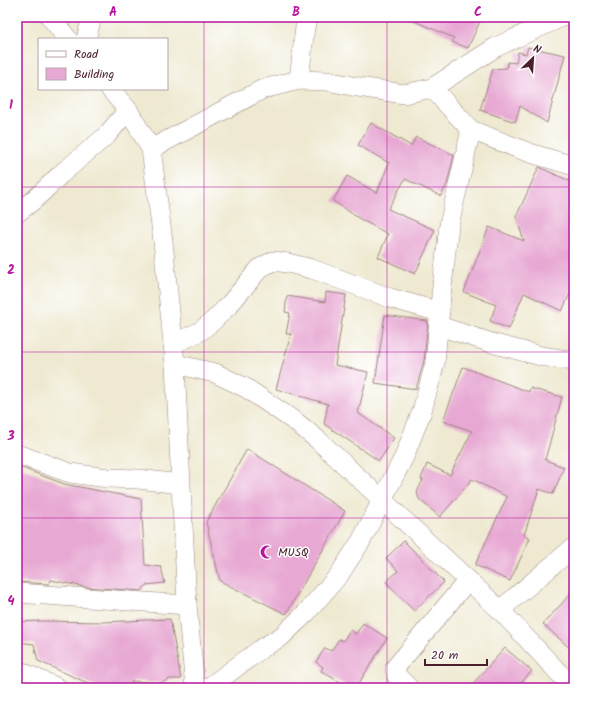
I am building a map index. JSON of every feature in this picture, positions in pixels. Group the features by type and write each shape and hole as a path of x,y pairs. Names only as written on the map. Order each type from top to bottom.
{"street":[{"path":"50,17 67,38"},
{"path":"86,38 92,17"},
{"path":"300,80 305,27 308,17"},
{"path":"151,149 263,89 300,80 327,80 352,86 404,94 432,88 496,47 550,19"},
{"path":"432,88 471,130 530,152 574,165"},
{"path":"111,90 128,110 151,149 163,242 175,364 186,605 195,688"},
{"path":"17,213 35,199 60,174 107,136 128,110"},
{"path":"208,688 261,649 282,636 306,613 339,575 361,541 404,456 422,411 435,363 449,225 471,130"},
{"path":"173,344 199,332 213,321 229,305 260,268 274,260 312,269 390,298 495,344 541,356 574,361"},
{"path":"175,364 215,373 246,388 296,422 318,440 500,610 567,686"},
{"path":"17,454 70,473 180,484"},
{"path":"500,610 574,548"},
{"path":"409,688 396,675 395,668 468,580"},
{"path":"17,593 186,605"},
{"path":"17,670 58,688"}],"building":[{"path":"405,17 482,17 468,48 452,42 454,38"},
{"path":"528,47 565,55 547,123 520,106 515,122 480,110 493,69 507,68 508,62 516,63 518,52 526,54"},
{"path":"371,123 411,146 416,137 454,155 447,184 441,196 405,179 388,209 435,230 415,274 378,257 388,234 360,219 333,201 347,176 377,193 389,163 358,145"},
{"path":"539,167 574,183 574,285 562,311 524,293 509,329 490,321 496,305 464,292 489,227 524,241 516,217"},
{"path":"326,292 346,295 335,365 368,372 358,413 394,438 379,461 324,424 328,404 276,389 291,334 286,334 290,313 285,312 287,296 325,302"},
{"path":"385,315 428,321 424,361 416,389 375,383"},
{"path":"463,367 529,392 530,388 562,397 545,460 564,467 553,494 539,489 524,535 530,538 510,581 475,565 507,497 472,479 440,517 419,499 417,492 423,480 421,479 427,464 450,475 472,431 443,421"},
{"name":"MUSQ","path":"247,449 345,511 286,614 220,581 206,522"},
{"path":"17,466 64,484 141,499 145,565 161,567 165,583 146,585 142,591 85,587 51,580 49,584 17,582"},
{"path":"404,541 444,582 414,611 386,582 398,571 386,558"},
{"path":"574,590 574,652 543,624"},
{"path":"170,619 181,679 170,679 161,683 132,681 129,688 99,688 38,661 34,644 17,642 17,622 103,622"},
{"path":"363,623 387,638 356,688 350,688 321,671 323,667 316,662 325,648 331,651 339,639 343,641 350,630 356,634"},
{"path":"505,648 532,671 516,688 469,688"}],"place":[{"name":"MUSQ","path":"267,552"}]}
